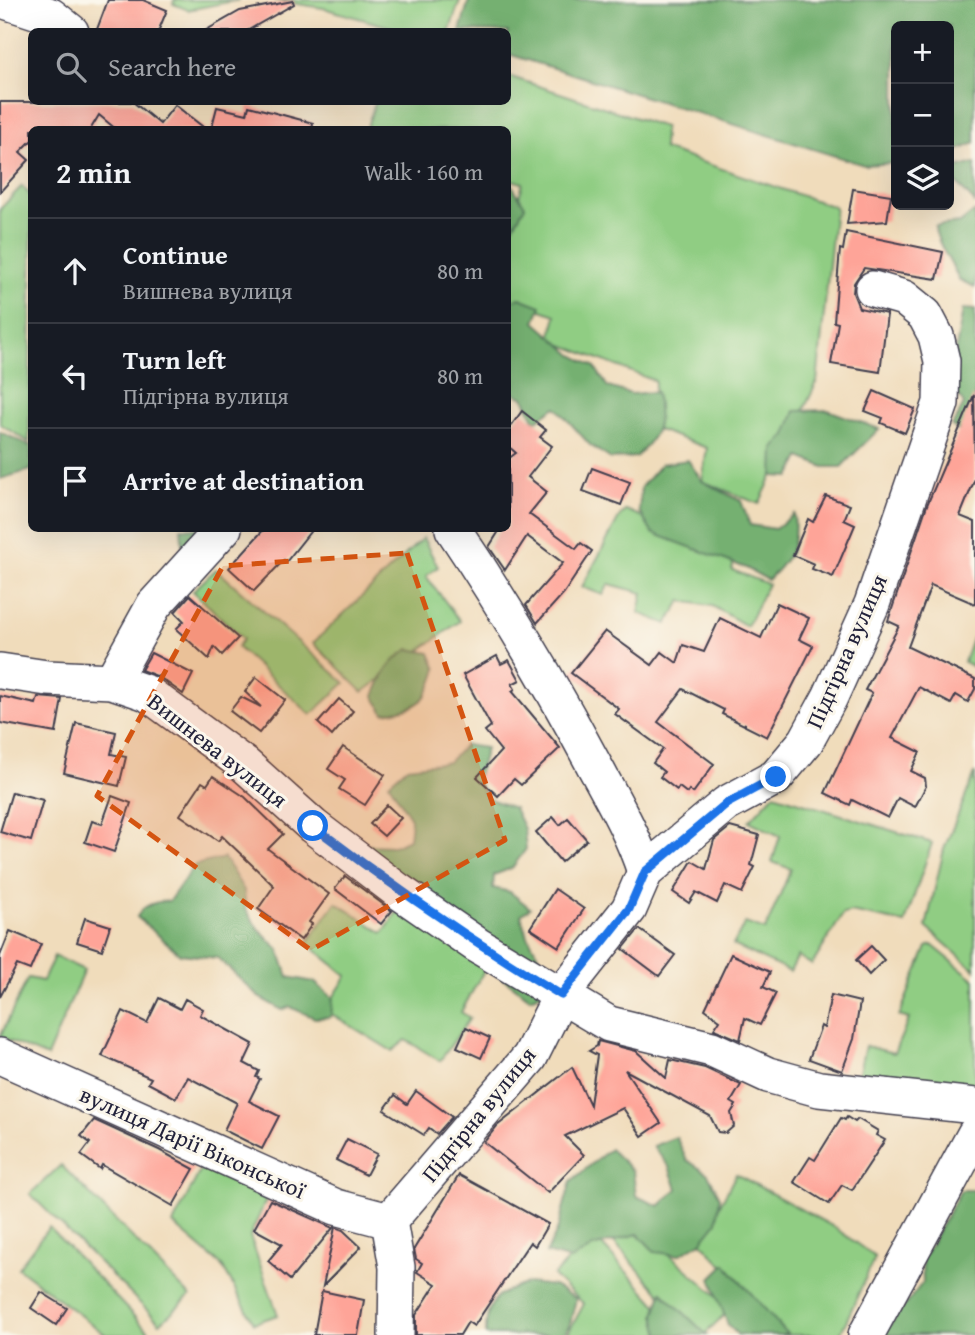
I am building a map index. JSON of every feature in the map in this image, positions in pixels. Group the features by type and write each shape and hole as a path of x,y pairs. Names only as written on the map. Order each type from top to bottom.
{"street":[{"path":"2,0 51,16 66,28"},
{"name":"Підгірна вулиця","path":"389,1221 530,1057 561,995 629,909 645,872 726,804 776,777 806,740 872,604 940,403 942,361 936,336 925,315 904,298 873,289"},
{"path":"112,681 154,605 220,532"},
{"path":"455,532 507,609 582,743 637,845 645,872"},
{"name":"Вишнева вулиця","path":"0,671 47,678 112,681 147,693 246,765 313,826 397,890 477,945 609,1024 712,1049 768,1076 818,1090 975,1106"},
{"name":"вулиця Дарії Віконської","path":"0,1056 336,1207 389,1221"},
{"path":"866,1335 975,1134"},
{"path":"389,1221 397,1267 396,1335"}],"highlighted area":[{"path":"407,553 505,840 311,950 97,796 223,566"}],"green space":[{"path":"174,0 239,0 188,10 173,4"},
{"path":"273,0 460,0 450,28 393,28 323,8"},
{"path":"469,0 975,0 975,143 954,152 954,21 891,21 891,163 864,165 511,55 511,28 461,28"},
{"path":"511,77 664,127 663,149 835,207 817,382 759,504 702,481 707,448 653,428 655,381 550,340 556,315 511,300 511,225 523,183 511,180 511,126 367,126 374,105 511,105"},
{"path":"975,163 975,203 954,180 954,169"},
{"path":"511,184 525,206 511,226"},
{"path":"22,186 28,193 28,441 0,424 0,209"},
{"path":"975,211 975,287 959,280 938,239 935,226 960,223"},
{"path":"520,298 541,306 535,322 573,355 594,366 608,387 631,394 656,392 659,412 657,428 650,442 636,457 611,459 590,445 556,407 535,421 524,398 511,392 511,300"},
{"path":"963,309 975,310 975,442 952,426 964,404 950,383"},
{"path":"828,410 879,429 841,467 824,467 800,457 790,477 773,476 774,448 786,435 795,411"},
{"path":"0,432 28,445 28,471 0,479"},
{"path":"688,460 702,481 741,501 750,525 775,529 794,514 791,550 768,580 746,568 652,533 639,511 641,487 661,464"},
{"path":"626,510 735,557 732,570 768,584 747,626 712,606 681,601 667,624 639,613 643,593 609,584 603,595 582,587 620,516"},
{"path":"181,532 213,532 183,553"},
{"path":"423,538 438,567 426,576 460,621 363,692 313,643"},
{"path":"216,569 345,683 311,715 237,647 243,639 193,591"},
{"path":"975,631 975,668 964,662"},
{"path":"409,649 430,653 437,669 433,680 420,702 406,709 384,713 374,696 387,669"},
{"path":"465,745 486,748 477,780 487,798 514,808 524,829 526,849 512,868 494,875 493,888 510,892 530,908 521,915 530,941 550,980 544,992 530,998 352,868 368,845 394,846 409,839 411,819 389,783 407,767 448,762"},
{"path":"975,773 975,970 926,927 944,849"},
{"path":"774,794 932,843 905,923 851,912 843,914 812,965 798,956 790,972 733,945 745,923 765,930 791,869 772,862 780,836 749,821"},
{"path":"224,858 244,890 246,910 259,930 279,949 288,977 314,982 333,998 331,1017 315,1018 290,1007 282,1010 260,998 218,958 180,954 137,917 142,909 150,904 169,901 195,865"},
{"path":"336,902 383,933 400,908 485,969 461,1012 470,1018 440,1061 406,1040 392,1051 325,1010 347,976 307,943"},
{"path":"932,945 975,980 975,1092 856,1085 865,1046 894,1053 909,1019 899,1016 927,947"},
{"path":"54,956 84,970 47,1057 0,1037 28,978 43,981"},
{"path":"676,1137 687,1160 708,1174 720,1197 717,1222 701,1242 679,1255 655,1252 638,1234 593,1247 571,1260 546,1253 557,1231 571,1181 610,1149 633,1171 636,1196 659,1206 677,1189 669,1167 653,1146"},
{"path":"206,1159 271,1189 250,1236 278,1315 254,1323 222,1266 173,1224"},
{"path":"61,1165 190,1296 160,1323 30,1194"},
{"path":"736,1174 834,1227 875,1257 840,1335 788,1335 701,1242"},
{"path":"961,1190 975,1190 975,1335 882,1335 923,1282 922,1260"},
{"path":"634,1223 731,1308 704,1335 696,1335 614,1242"},
{"path":"49,1227 152,1335 106,1335 18,1268"},
{"path":"592,1234 677,1327 669,1335 567,1335 584,1304 553,1276"},
{"path":"725,1264 788,1335 738,1335 728,1325 711,1278"},
{"path":"529,1283 554,1286 576,1299 570,1324 564,1335 486,1335 488,1313 496,1299 509,1290"},
{"path":"662,1292 707,1335 660,1335 655,1315"}],"building":[{"path":"108,0 143,0 167,10 160,28 98,28"},
{"path":"293,1 294,4 252,28 210,28 240,11"},
{"path":"0,102 28,102 28,105 137,105 160,124 175,105 202,126 112,126 99,115 92,126 28,126 28,144 20,152 28,161 0,192"},
{"path":"249,106 313,123 313,126 212,126 217,107 247,114"},
{"path":"853,189 891,195 887,221 847,224"},
{"path":"846,232 943,252 937,279 864,268 854,283 853,293 859,308 887,314 880,372 831,364 838,323 834,322 840,249 843,250"},
{"path":"874,391 915,409 905,433 881,423 883,418 865,411"},
{"path":"974,395 975,479 960,516 975,522 975,604 931,585 908,647 975,679 975,689 968,702 956,695 951,704 919,687 892,738 920,752 911,771 925,778 926,786 915,807 898,798 888,818 852,800 850,805 825,793 872,693 865,690 899,626 888,621 927,505"},
{"path":"522,411 546,430 540,437 552,446 528,477 547,492 529,514 576,549 581,543 592,551 564,593 537,623 526,605 563,563 527,536 505,570 489,547 498,532 511,532 511,457 516,453 511,449 511,426"},
{"path":"592,468 630,482 621,505 583,491"},
{"path":"826,496 850,505 844,520 855,525 833,577 812,569 814,564 793,555 808,519 813,522"},
{"path":"261,532 310,532 286,562 284,560 254,591 229,568"},
{"path":"190,595 238,638 222,655 214,647 209,659 176,629 184,621 175,612"},
{"path":"777,603 809,618 799,639 813,646 767,737 745,726 745,723 744,725 722,714 724,710 683,689 658,722 714,764 693,793 689,790 687,793 679,787 677,790 660,777 664,772 653,763 663,749 615,714 619,709 571,673 605,631 652,665 662,652 677,663 683,645 704,652 720,618 761,638"},
{"path":"151,653 193,674 183,694 159,677 141,670"},
{"path":"497,656 501,664 509,660 520,680 512,684 515,689 512,691 560,748 521,785 514,779 498,796 477,777 501,751 485,731 491,726 463,675"},
{"path":"256,677 285,700 259,733 230,711 241,697 261,707 245,692"},
{"path":"0,696 36,704 38,697 62,699 56,733 0,723"},
{"path":"339,699 353,711 332,736 318,723"},
{"path":"76,723 116,732 111,754 126,757 119,786 64,773"},
{"path":"343,747 385,775 365,805 339,789 345,780 328,769"},
{"path":"213,776 245,797 283,834 268,849 329,894 309,922 312,924 301,940 258,909 274,886 222,836 218,841 180,815 202,782 207,785"},
{"path":"12,792 43,800 31,841 0,832"},
{"path":"112,796 131,803 114,852 85,842 92,821 102,824"},
{"path":"387,805 401,818 384,836 370,824"},
{"path":"553,817 560,825 568,818 587,840 561,862 536,832"},
{"path":"730,827 759,835 751,865 755,867 742,893 725,885 717,903 696,892 689,903 673,892 692,861 706,869 714,840"},
{"path":"345,876 392,911 381,924 335,889"},
{"path":"555,889 584,909 559,947 530,928"},
{"path":"85,918 110,926 102,950 77,942"},
{"path":"639,929 675,955 659,976 623,949"},
{"path":"10,931 41,944 30,970 17,965 0,997 0,956"},
{"path":"871,946 884,960 869,975 856,960"},
{"path":"731,954 770,972 763,987 776,993 760,1025 745,1018 740,1040 714,1029 720,1020 705,1009"},
{"path":"831,995 860,1002 854,1039 842,1071 809,1059 821,1026 824,1028"},
{"path":"159,998 180,1009 185,999 203,1009 200,1015 253,1044 244,1063 259,1071 256,1077 260,1079 249,1101 279,1116 262,1149 224,1130 237,1103 188,1077 176,1098 148,1083 151,1078 102,1056 123,1011 147,1023"},
{"path":"466,1027 490,1038 481,1058 457,1047"},
{"path":"598,1041 636,1051 666,1078 670,1060 705,1068 741,1085 731,1102 736,1105 731,1113 734,1126 726,1133 718,1132 710,1116 625,1070 661,1123 642,1136 623,1108 565,1136 584,1155 548,1193 484,1142 497,1126 572,1067 590,1105 597,1055 589,1051 597,1046"},
{"path":"416,1091 452,1117 437,1134 429,1128 424,1135 384,1110 395,1095 407,1104"},
{"path":"847,1117 855,1122 858,1119 878,1131 876,1135 885,1140 852,1190 842,1185 829,1204 794,1182 810,1157 815,1160 841,1118 845,1120"},
{"path":"94,1120 194,1169 173,1206 102,1165 100,1169 81,1155 90,1143 81,1136"},
{"path":"347,1139 377,1154 366,1175 336,1160"},
{"path":"459,1175 548,1224 535,1246 530,1242 474,1326 468,1322 460,1335 416,1335 416,1315 436,1284 417,1272 422,1263 416,1259 414,1249"},
{"path":"270,1200 333,1228 290,1280 268,1261 282,1244 254,1229"},
{"path":"335,1227 343,1230 361,1247 323,1286"},
{"path":"322,1291 364,1300 358,1335 314,1335"},
{"path":"41,1292 67,1308 56,1325 31,1308"}],"route":[{"path":"313,826 397,890 477,945 561,995 598,952 629,909 645,872 726,804 776,777"}]}
